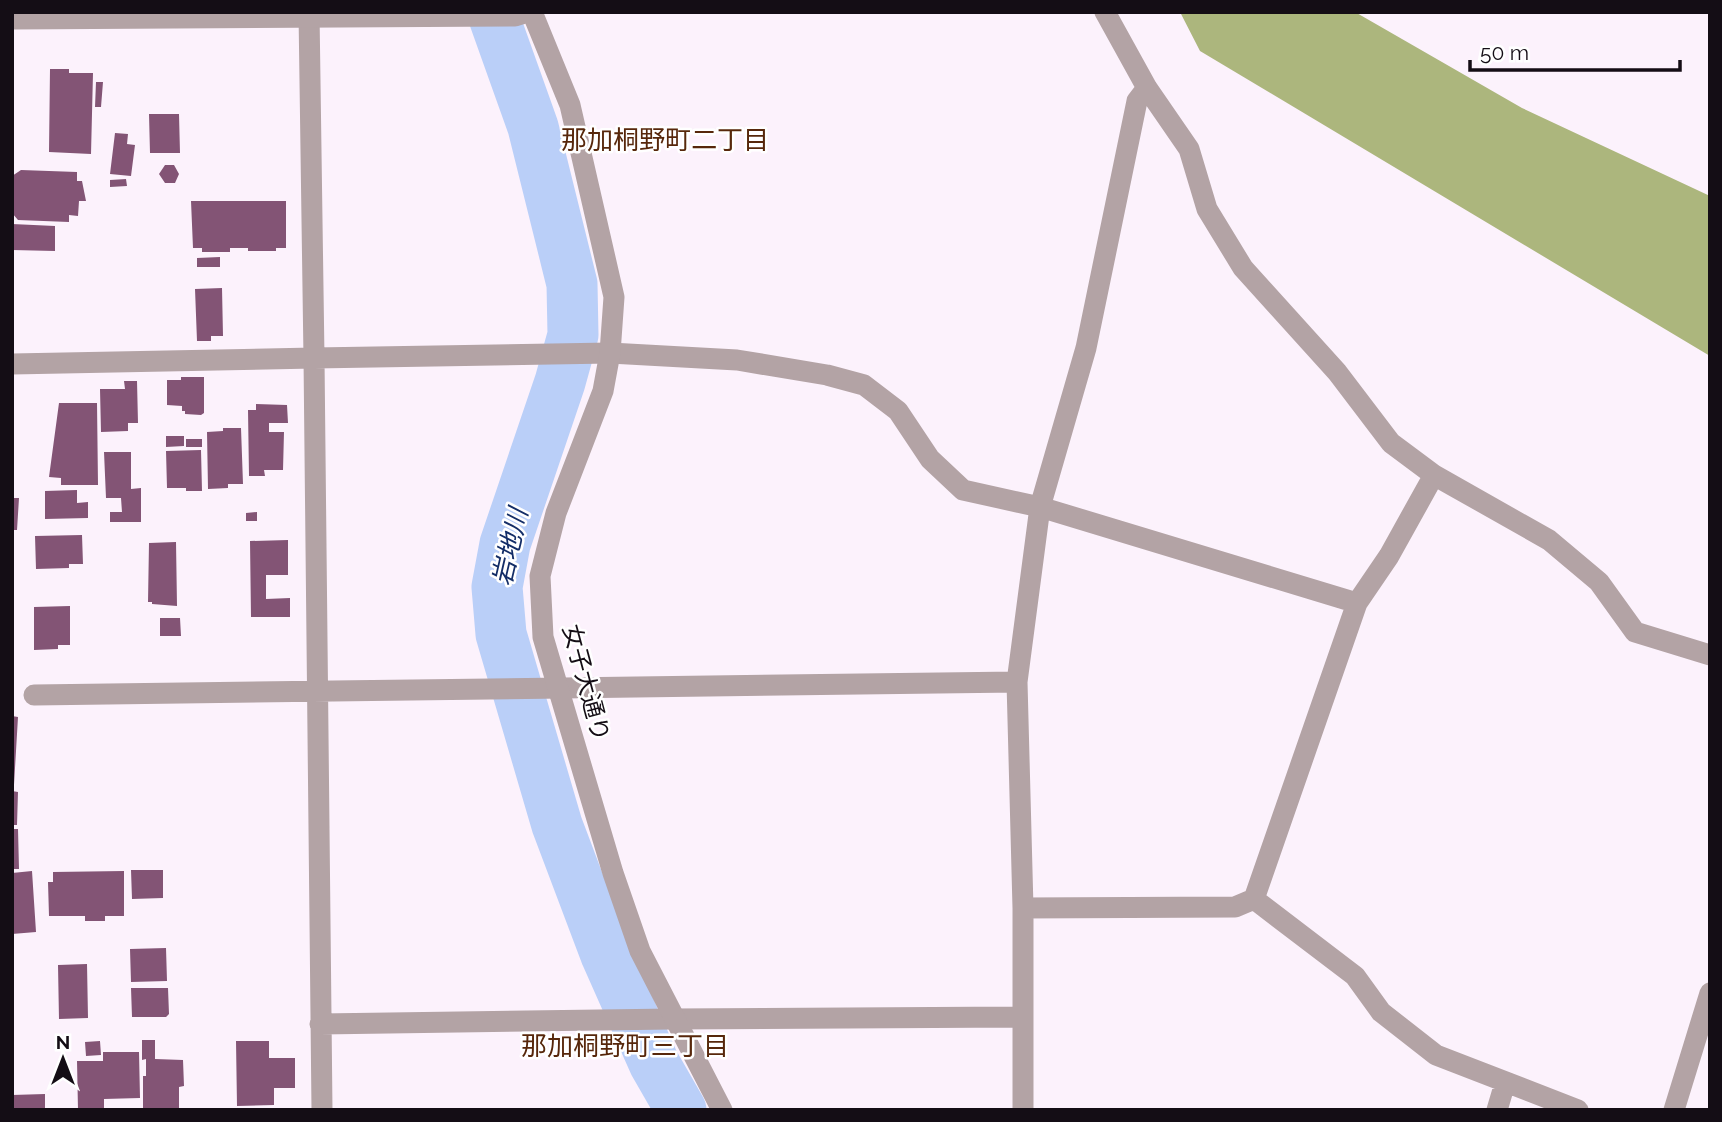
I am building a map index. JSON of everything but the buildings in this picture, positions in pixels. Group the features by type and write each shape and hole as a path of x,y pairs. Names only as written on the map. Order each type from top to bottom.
{"street":[{"path":"1105,12 1147,88 1189,149 1207,209 1243,268 1337,372 1391,443 1434,475 1549,540 1599,582 1635,632 1710,655"},
{"path":"12,19 309,15 466,17 525,14"},
{"name":"女子大通り","path":"525,14 570,105 614,297 601,353 603,391 556,513 540,576 543,637 550,688 612,873 667,1019 722,1110"},
{"path":"309,15 323,1110"},
{"path":"1023,1110 1023,908 1017,682 1040,507 1086,348 1138,101 1147,88"},
{"path":"12,364 601,353 737,360 827,375 864,385 898,411 930,459 963,491 1040,507 1357,603"},
{"path":"1023,908 1235,907 1254,899 1357,603 1389,556 1434,475"},
{"path":"34,695 1017,682"},
{"path":"1254,899 1355,976 1381,1012 1436,1055 1578,1110"},
{"path":"1674,1110 1710,993"},
{"path":"320,1024 1022,1017"},
{"path":"1497,1110 1505,1083"}],"green space":[{"path":"1180,12 1355,12 1522,108 1710,196 1710,356 1200,51"}],"waterway":[{"name":"岩地川","path":"492,12 533,127 572,284 573,335 560,382 505,544 497,587 501,634 557,825 606,955 654,1063 681,1110"}],"district":[{"name":"那加桐野町二丁目","path":"665,140"},
{"name":"那加桐野町三丁目","path":"625,1046"}]}
